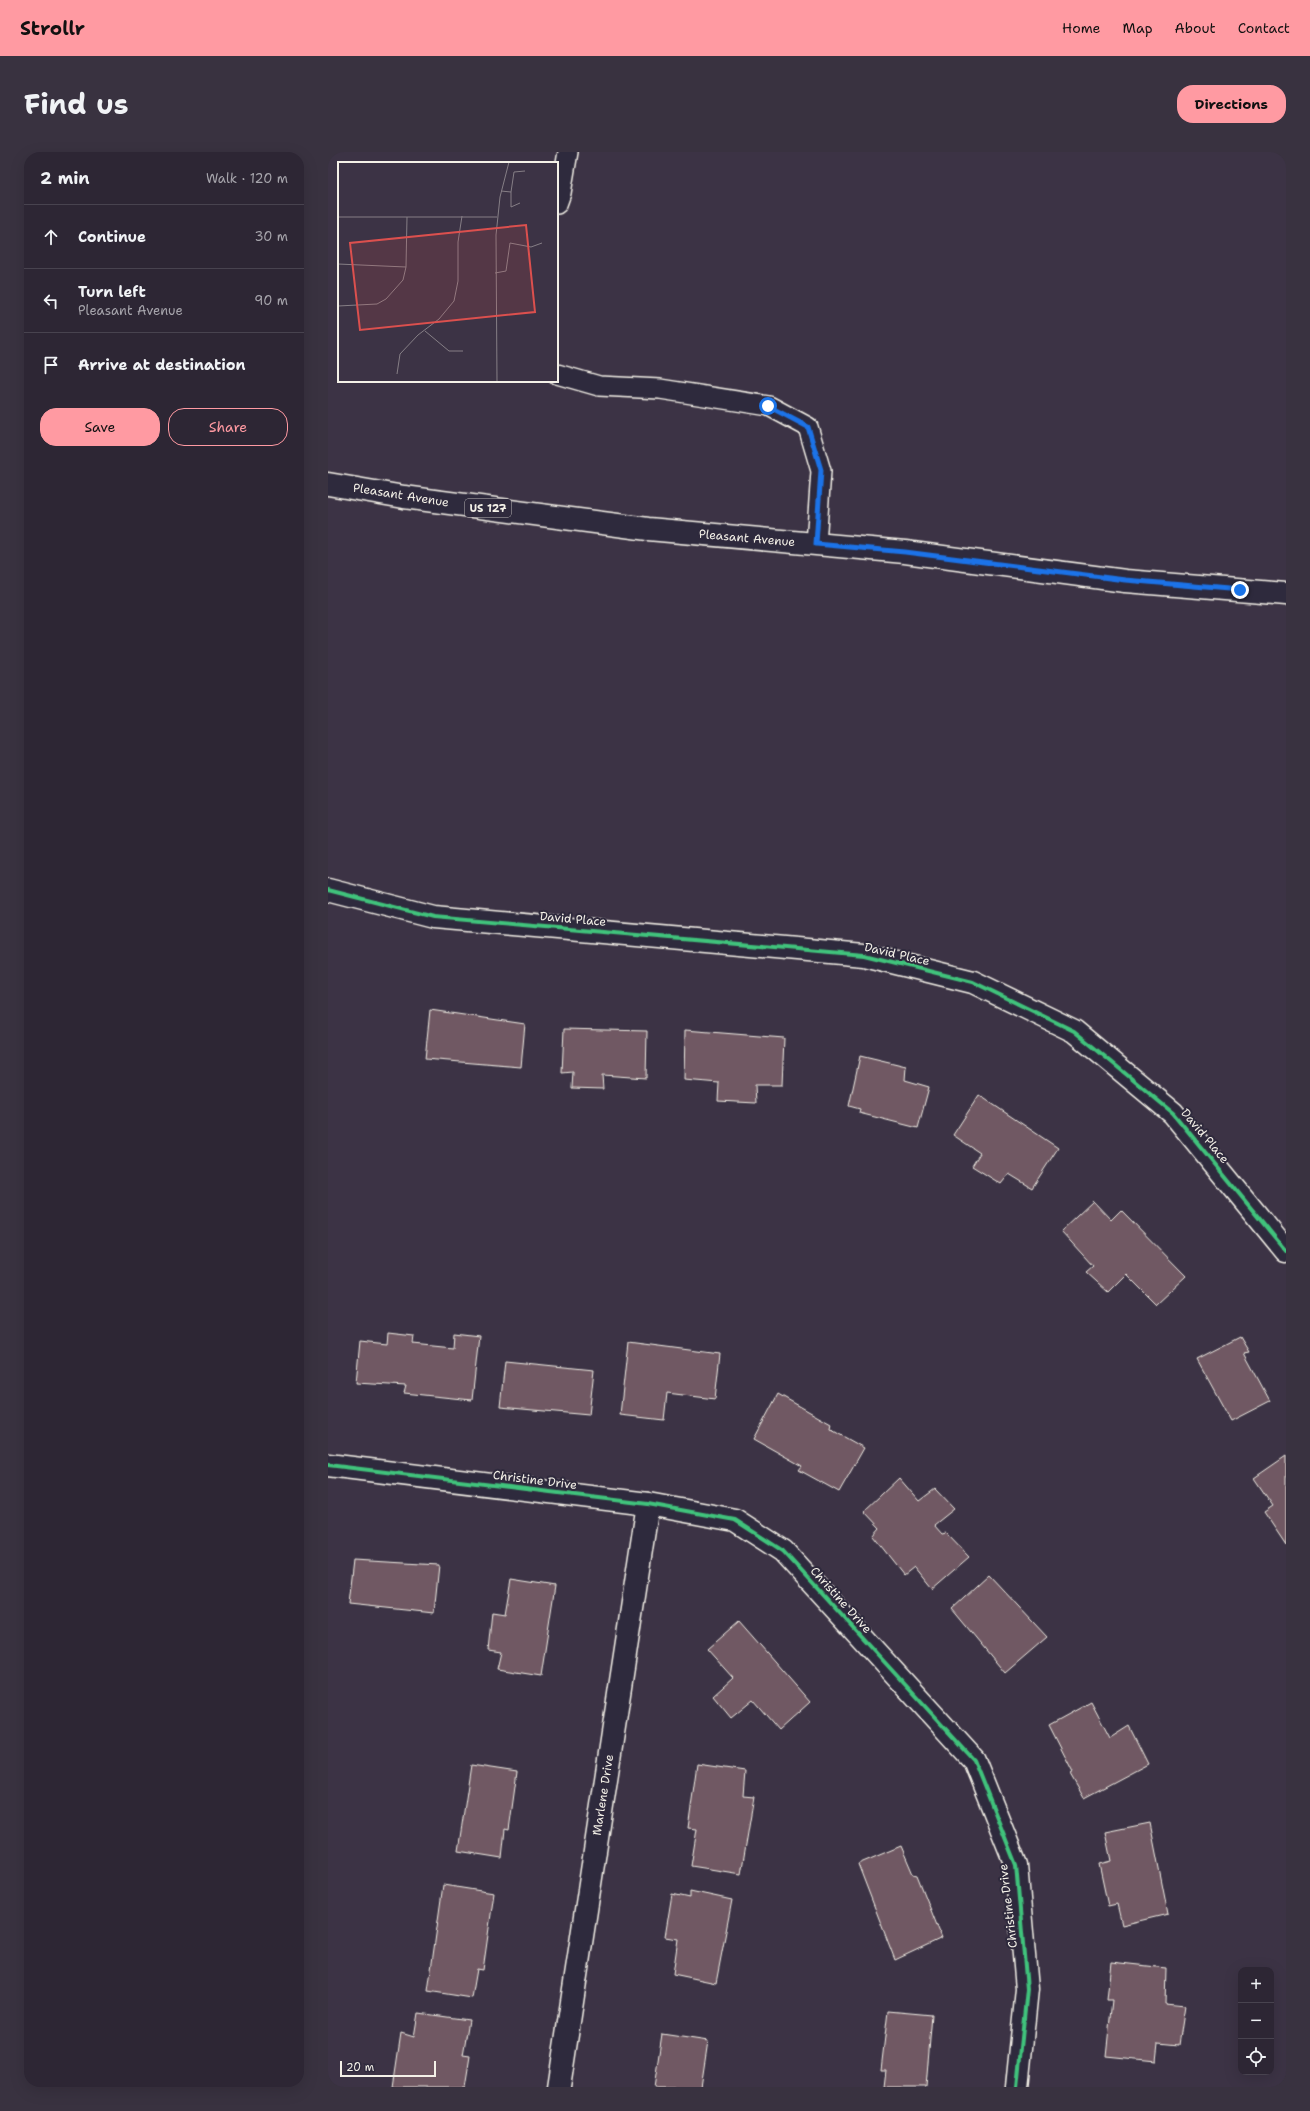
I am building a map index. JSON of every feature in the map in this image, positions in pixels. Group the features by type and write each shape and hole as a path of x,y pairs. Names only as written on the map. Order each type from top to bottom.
{"street":[{"name":"Pleasant Avenue","path":"328,484 404,497 648,529 905,552 1125,580 1286,594"},
{"name":"David Place","path":"328,890 433,917 864,955 972,982 1074,1031 1173,1113 1286,1251"},
{"name":"Christine Drive","path":"328,1465 648,1504 735,1520 783,1551 974,1760 1016,1865 1027,1989 1017,2087"},
{"name":"Marlene Drive","path":"559,2087 648,1504"}],"lane":[{"path":"558,201 561,193 568,152"},
{"path":"558,374 599,386 660,389 768,406 808,427 821,470 816,544"}],"building":[{"path":"430,1010 525,1024 521,1067 425,1059"},
{"path":"564,1029 647,1031 646,1078 602,1075 603,1089 572,1088 573,1072 562,1073"},
{"path":"685,1030 784,1038 782,1085 755,1085 756,1103 718,1101 719,1083 684,1080"},
{"path":"860,1056 906,1067 905,1080 929,1087 918,1128 859,1113 860,1109 849,1106"},
{"path":"979,1095 1058,1148 1032,1188 1009,1174 1001,1184 972,1166 980,1153 953,1135"},
{"path":"1093,1201 1111,1220 1121,1210 1186,1276 1156,1304 1126,1274 1108,1292 1086,1272 1093,1266 1061,1231"},
{"path":"388,1333 414,1336 413,1344 453,1348 454,1333 479,1336 472,1400 404,1393 406,1386 356,1383 360,1341 387,1344"},
{"path":"1240,1337 1249,1352 1244,1353 1270,1401 1231,1421 1197,1359"},
{"path":"628,1342 720,1354 715,1399 667,1393 664,1420 620,1415"},
{"path":"505,1361 594,1370 589,1415 500,1407"},
{"path":"778,1394 831,1424 830,1429 864,1448 839,1492 799,1470 802,1466 754,1439"},
{"path":"1286,1456 1286,1545 1264,1512 1273,1506 1254,1478"},
{"path":"899,1478 919,1501 935,1489 954,1509 934,1525 942,1534 946,1533 969,1557 932,1589 914,1567 904,1575 873,1536 880,1528 864,1511"},
{"path":"353,1560 439,1565 434,1613 348,1604"},
{"path":"989,1575 1047,1637 1005,1673 952,1609"},
{"path":"511,1579 555,1586 541,1676 497,1669 501,1652 488,1650 492,1612 505,1614"},
{"path":"739,1621 810,1702 779,1730 753,1700 731,1718 713,1696 733,1678 707,1649"},
{"path":"1091,1702 1110,1738 1129,1726 1148,1764 1084,1798 1070,1774 1073,1772 1049,1725"},
{"path":"697,1764 745,1771 743,1796 754,1797 741,1874 691,1866 697,1829 688,1828"},
{"path":"471,1765 517,1772 509,1830 505,1829 502,1858 458,1851"},
{"path":"1150,1823 1168,1914 1122,1925 1117,1904 1108,1906 1099,1864 1111,1861 1105,1832"},
{"path":"901,1846 913,1874 917,1875 942,1938 895,1960 858,1864"},
{"path":"443,1885 494,1893 483,1970 477,1969 472,1998 428,1991"},
{"path":"690,1891 732,1900 716,1983 673,1974 678,1939 665,1937 672,1894 690,1898"},
{"path":"1111,1962 1166,1968 1165,2004 1185,2006 1179,2045 1158,2043 1156,2061 1106,2056 1112,2000 1107,2000"},
{"path":"888,2011 932,2015 926,2087 884,2087 886,2070 881,2070"},
{"path":"418,2013 469,2020 463,2055 470,2056 465,2087 393,2087 401,2033 414,2037"},
{"path":"662,2034 708,2041 701,2087 654,2087"}],"cycle path":[{"path":"328,890 433,917 864,955 973,982 1074,1031 1173,1113 1286,1251"},
{"path":"328,1465 648,1504 735,1520 783,1551 974,1760 1016,1865 1027,1989 1017,2087"}],"route":[{"path":"768,406 808,427 821,470 816,544 905,552 1125,580 1240,590"}]}
